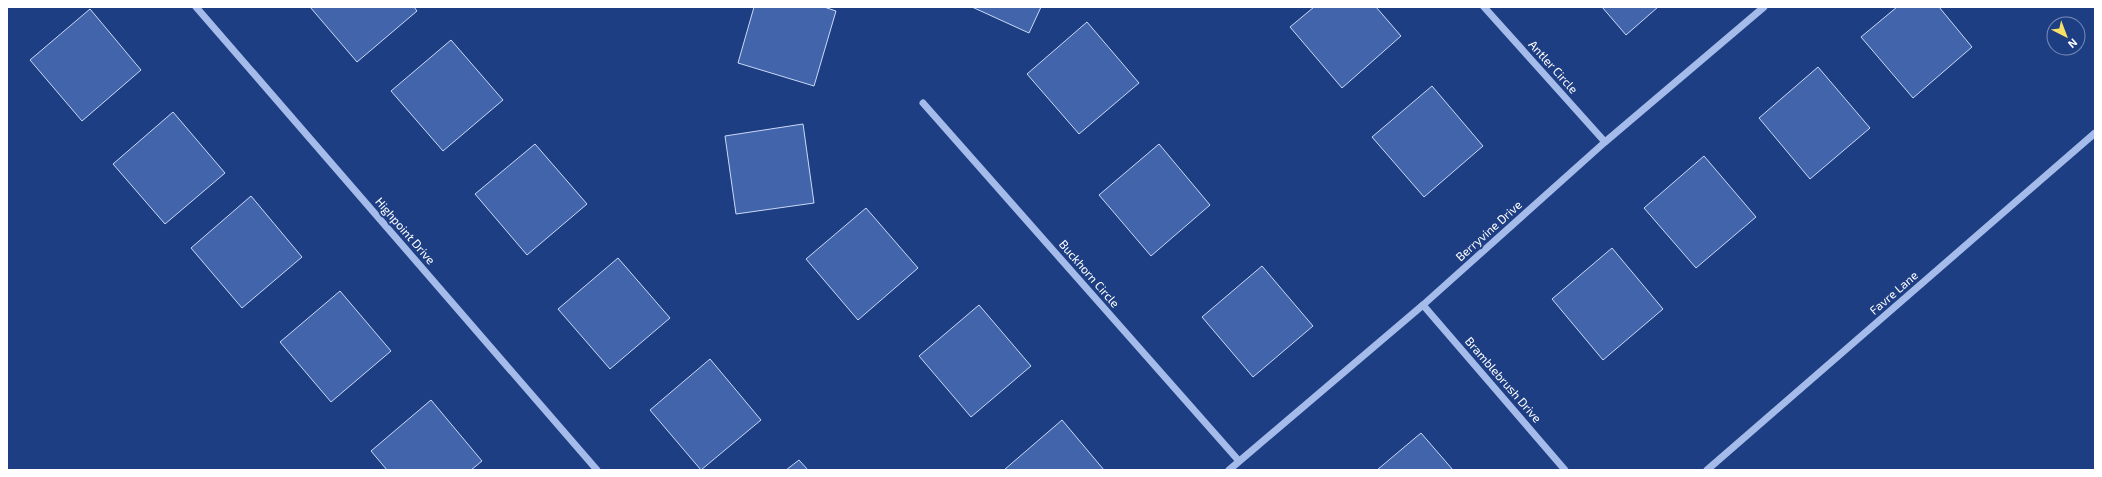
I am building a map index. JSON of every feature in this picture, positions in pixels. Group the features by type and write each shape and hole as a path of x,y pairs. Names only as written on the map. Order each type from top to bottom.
{"street":[{"name":"Highpoint Drive","path":"196,7 597,470"},
{"name":"Antler Circle","path":"1484,7 1605,142"},
{"name":"Berryvine Drive","path":"1229,470 1423,305 1605,142 1764,7"},
{"name":"Buckhorn Circle","path":"923,102 1239,461"},
{"name":"Favre Lane","path":"1707,470 2095,133"},
{"name":"Bramblebrush Drive","path":"1423,305 1565,470"}],"building":[{"path":"310,7 414,7 417,11 357,62"},
{"path":"754,7 824,7 836,11 814,86 738,63"},
{"path":"972,7 1041,7 1029,33"},
{"path":"1314,7 1376,7 1401,36 1342,88 1290,27"},
{"path":"1602,7 1658,7 1626,35"},
{"path":"1897,7 1939,7 1972,47 1913,98 1861,37"},
{"path":"90,9 141,70 82,121 30,60"},
{"path":"1087,22 1139,83 1079,134 1027,74"},
{"path":"451,40 503,100 443,151 391,91"},
{"path":"1818,67 1870,128 1810,179 1759,118"},
{"path":"1432,86 1483,146 1424,197 1372,137"},
{"path":"173,112 225,173 165,224 113,164"},
{"path":"803,124 814,203 736,214 725,136"},
{"path":"535,144 587,204 527,255 475,194"},
{"path":"1159,144 1210,205 1151,256 1099,195"},
{"path":"1704,156 1756,217 1696,268 1644,208"},
{"path":"251,196 302,257 242,308 191,248"},
{"path":"866,208 918,268 858,320 806,259"},
{"path":"1612,248 1663,309 1603,360 1552,299"},
{"path":"618,258 670,318 610,369 558,309"},
{"path":"1262,266 1313,326 1253,377 1202,317"},
{"path":"340,291 391,351 331,402 280,342"},
{"path":"979,305 1031,366 971,417 919,356"},
{"path":"710,359 761,420 701,470 650,410"},
{"path":"431,400 482,461 471,470 387,470 371,451"},
{"path":"1062,420 1104,470 1004,470"},
{"path":"1421,433 1453,470 1377,470"},
{"path":"799,460 808,470 786,470"}]}
